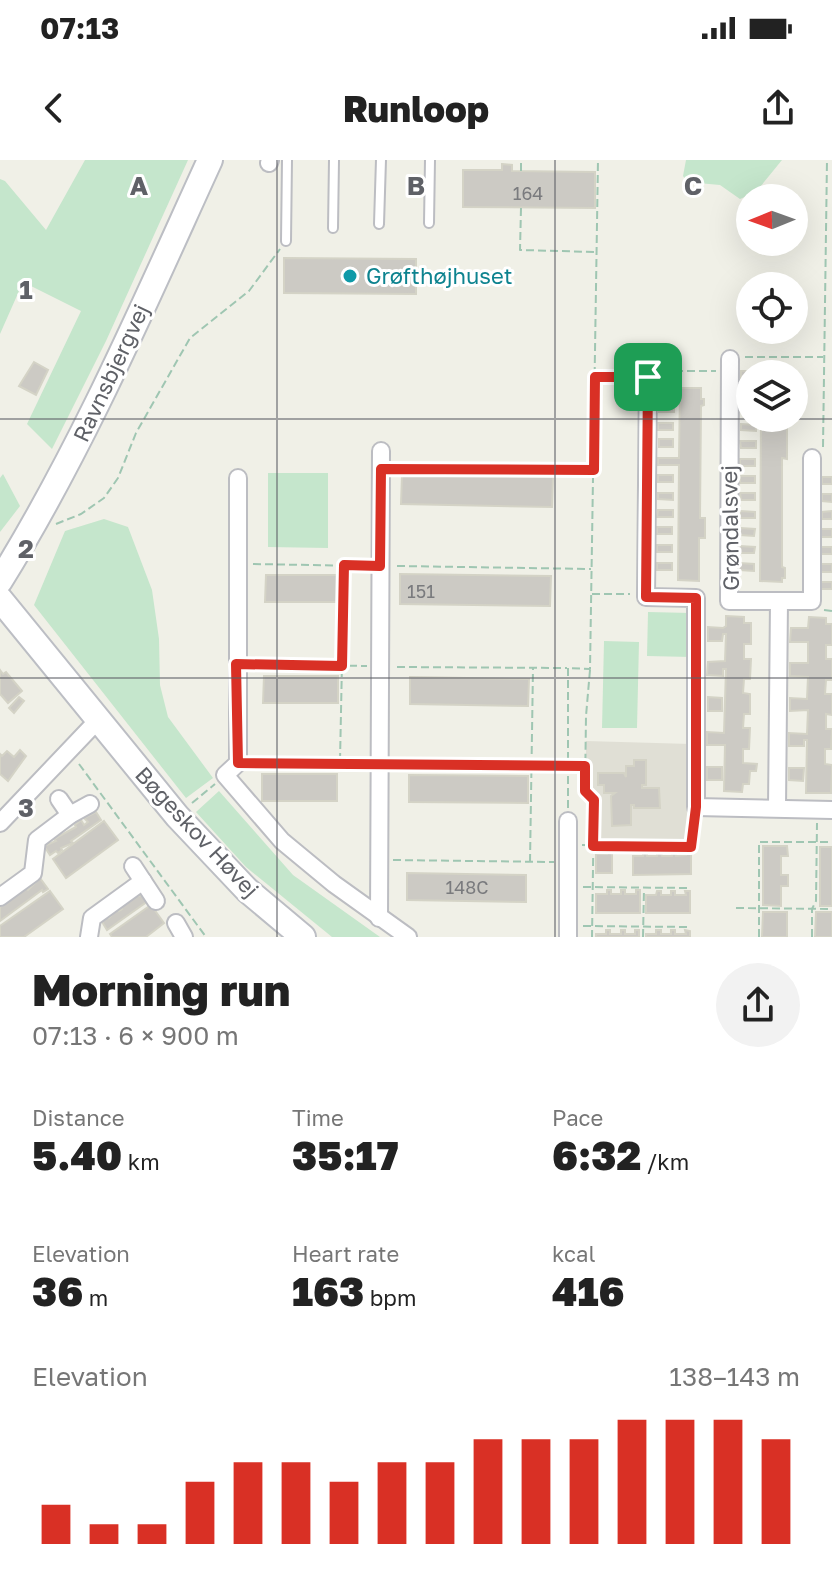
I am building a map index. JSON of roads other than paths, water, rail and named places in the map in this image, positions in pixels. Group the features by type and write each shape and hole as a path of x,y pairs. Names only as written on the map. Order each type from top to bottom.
{"street":[{"name":"Ravnsbjergvej","path":"0,581 39,516 93,412 210,160"},
{"name":"Grøndalsvej","path":"730,365 729,601 812,601 812,458"},
{"name":"Grøndalsvej","path":"648,374 646,597 696,598 696,807 777,808"},
{"path":"379,918 381,451"},
{"path":"238,478 238,763 225,775 282,841 379,918 408,937"},
{"name":"Bøgeskov Høvej","path":"0,599 177,816 247,890 303,937"},
{"path":"779,601 777,808 824,810"},
{"path":"0,823 98,720"},
{"path":"59,799 70,815"},
{"path":"0,897 33,873 37,840 90,804"},
{"path":"568,821 568,932"},
{"path":"133,866 156,901"},
{"path":"89,937 92,918 143,881"}],"lane":[{"path":"286,241 287,160"},
{"path":"333,228 334,160"},
{"path":"379,224 381,160"},
{"path":"429,223 430,160"}],"place":[{"name":"Grøfthøjhuset","path":"350,276"}]}
